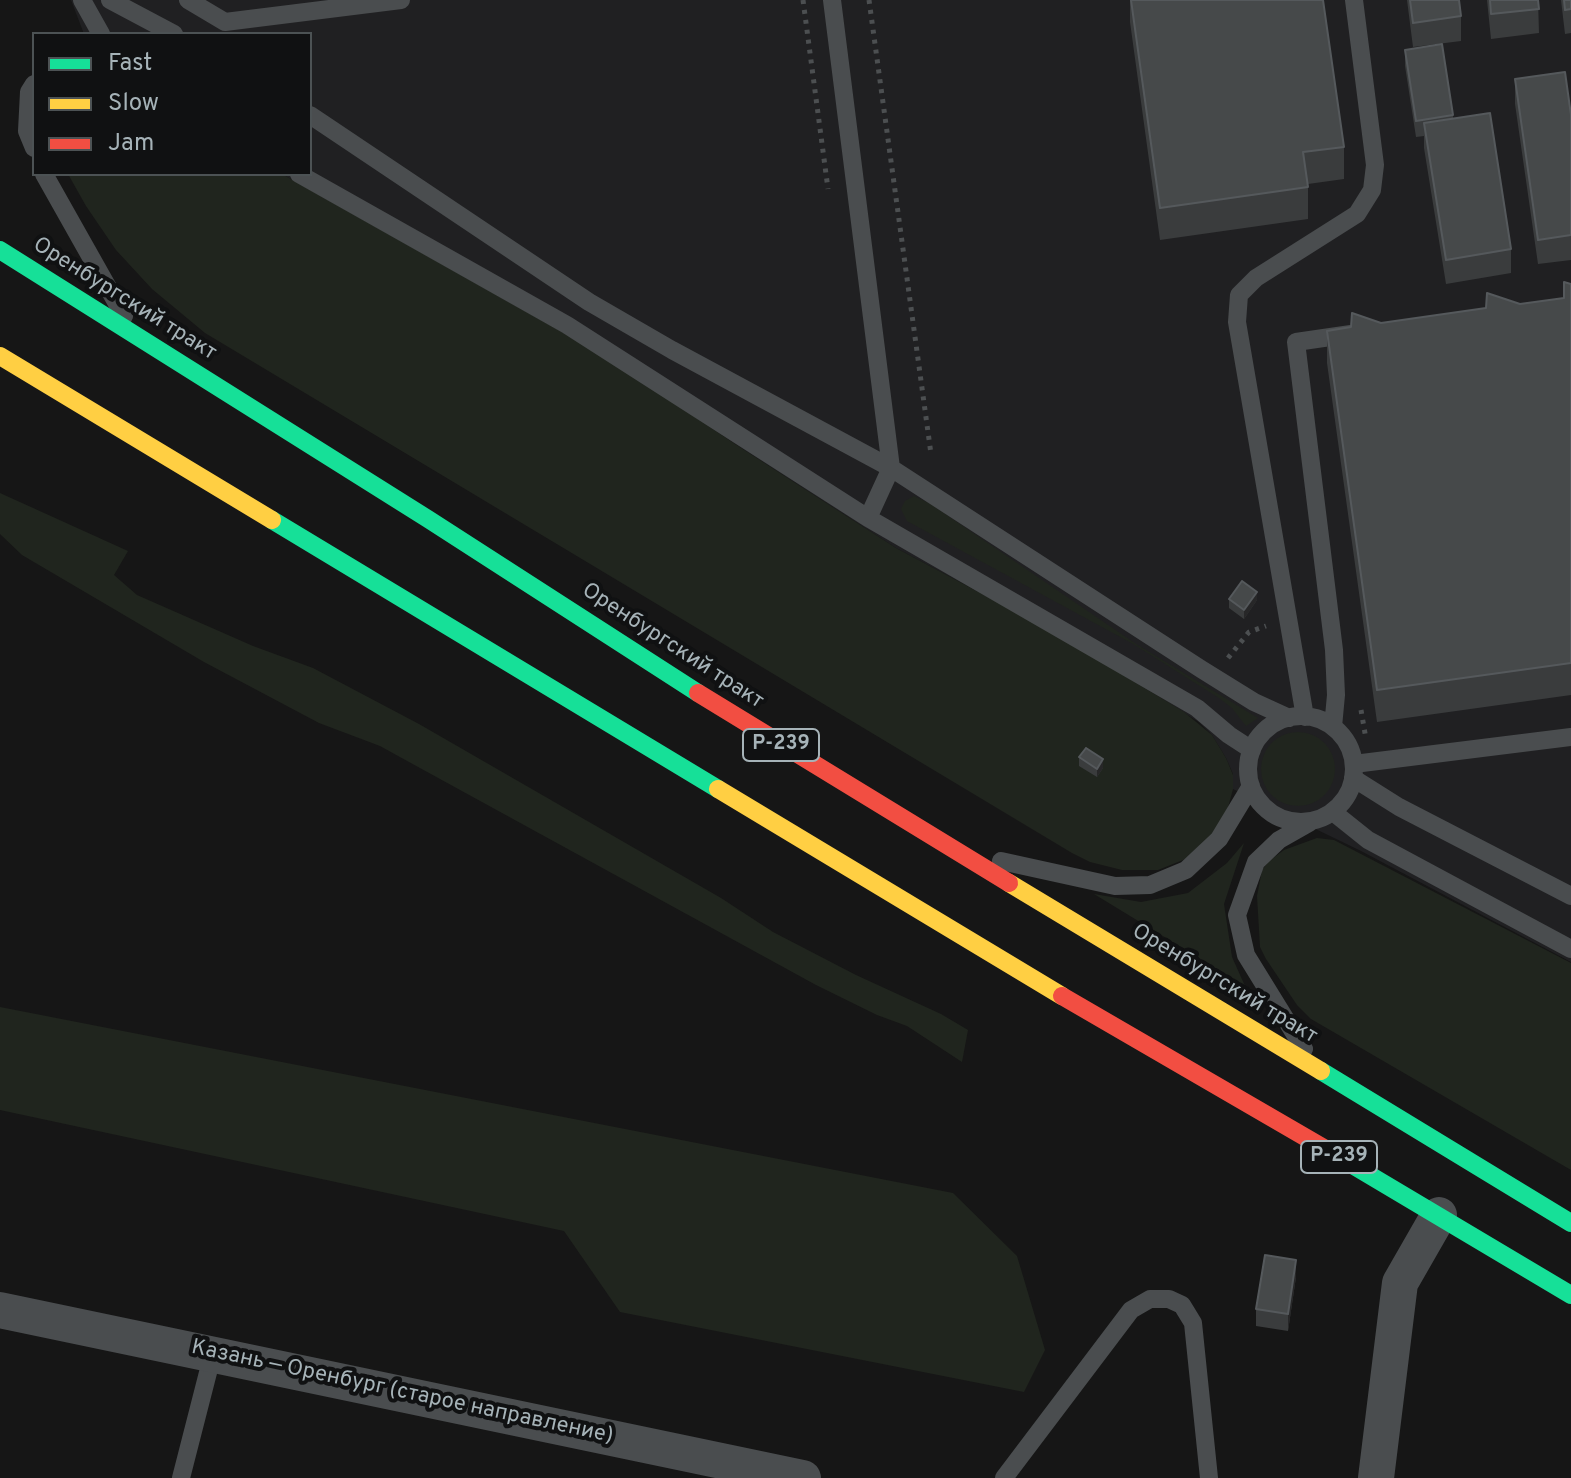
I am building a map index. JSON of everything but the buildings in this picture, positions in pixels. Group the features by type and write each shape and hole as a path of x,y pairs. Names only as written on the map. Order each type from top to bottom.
{"main road":[{"name":"Оренбургский тракт","path":"0,250 415,510 729,713 1571,1223"},
{"name":"Р-239","path":"0,356 1105,1022 1571,1295"}],"street":[{"path":"1376,1478 1400,1283 1439,1215"},
{"name":"Казань — Оренбург (старое направление)","path":"0,1310 803,1478"}],"lane":[{"path":"82,0 100,32"},
{"path":"110,0 170,32"},
{"path":"188,0 225,22 401,0"},
{"path":"832,0 891,468 868,518"},
{"path":"1297,717 1237,322 1239,295 1256,278 1357,214 1372,190 1375,165 1354,0"},
{"path":"32,87 29,92 27,131 32,143"},
{"path":"315,118 589,302 891,468 1254,702 1333,727 1343,737 1354,771 1350,791 1333,812 1279,840 1256,862 1237,915 1246,955 1316,1068"},
{"path":"45,176 135,336"},
{"path":"303,176 567,325 868,518 1197,708 1252,750"},
{"path":"1333,727 1336,695 1334,650 1296,342 1373,330"},
{"path":"1297,717 1273,724 1261,735 1249,762 1251,786 1259,801 1271,813 1286,820 1313,821"},
{"path":"1354,771 1571,737"},
{"path":"1354,771 1399,807 1571,896"},
{"path":"958,852 1115,886 1150,885 1186,870 1219,839 1251,786"},
{"path":"1333,812 1368,840 1571,949"},
{"path":"1004,1478 1131,1310 1150,1299 1169,1299 1182,1305 1193,1323 1209,1478"},
{"path":"181,1478 213,1353"}],"path":[{"path":"803,0 828,189"},
{"path":"869,0 931,454"},
{"path":"1359,700 1367,741 1376,742"}],"shaded area":[{"path":"71,0 1571,0 1571,962 1361,851 1233,789 1233,774 1226,758 1212,735 1199,722 1046,628 896,548 603,355 286,176 312,176 312,32 83,32"},
{"path":"69,176 286,176 603,355 896,548 1046,628 1184,712 1212,735 1226,758 1233,775 1227,811 1205,846 1193,856 1158,870 1122,870 1090,862 1072,853 205,333 152,289 116,250"},
{"path":"0,493 128,551 114,575 137,595 253,646 313,668 419,724 721,898 773,932 941,1014 968,1030 962,1062 907,1026 816,985 380,746 319,723 204,662 22,555 0,534"},
{"path":"914,496 929,503 1136,644 1258,718 1246,726 1232,708 1219,698 1135,645 907,521 901,509 905,501"},
{"path":"1298,732 1319,738 1329,748 1335,769 1329,790 1319,800 1298,806 1277,800 1267,790 1261,769 1267,748 1277,738"},
{"path":"1317,838 1334,840 1571,963 1571,1170 1311,1019 1297,1005 1260,947 1257,896 1262,870 1269,861 1284,850"},
{"path":"1244,843 1224,904 1232,957 1245,986 1094,894 1141,902 1188,893 1227,863"},
{"path":"0,1007 953,1193 1017,1256 1045,1350 1024,1392 620,1312 564,1231 0,1110"}],"traffic: fast":[{"path":"0,250 698,693"},
{"path":"272,520 718,789"},
{"path":"1321,1071 1571,1223"},
{"path":"1329,1151 1571,1295"}],"traffic: slow":[{"path":"0,356 272,520"},
{"path":"718,789 1062,996"},
{"path":"1009,883 1321,1071"}],"traffic: jam":[{"path":"698,693 1009,883"},
{"path":"1062,996 1329,1151"}]}
